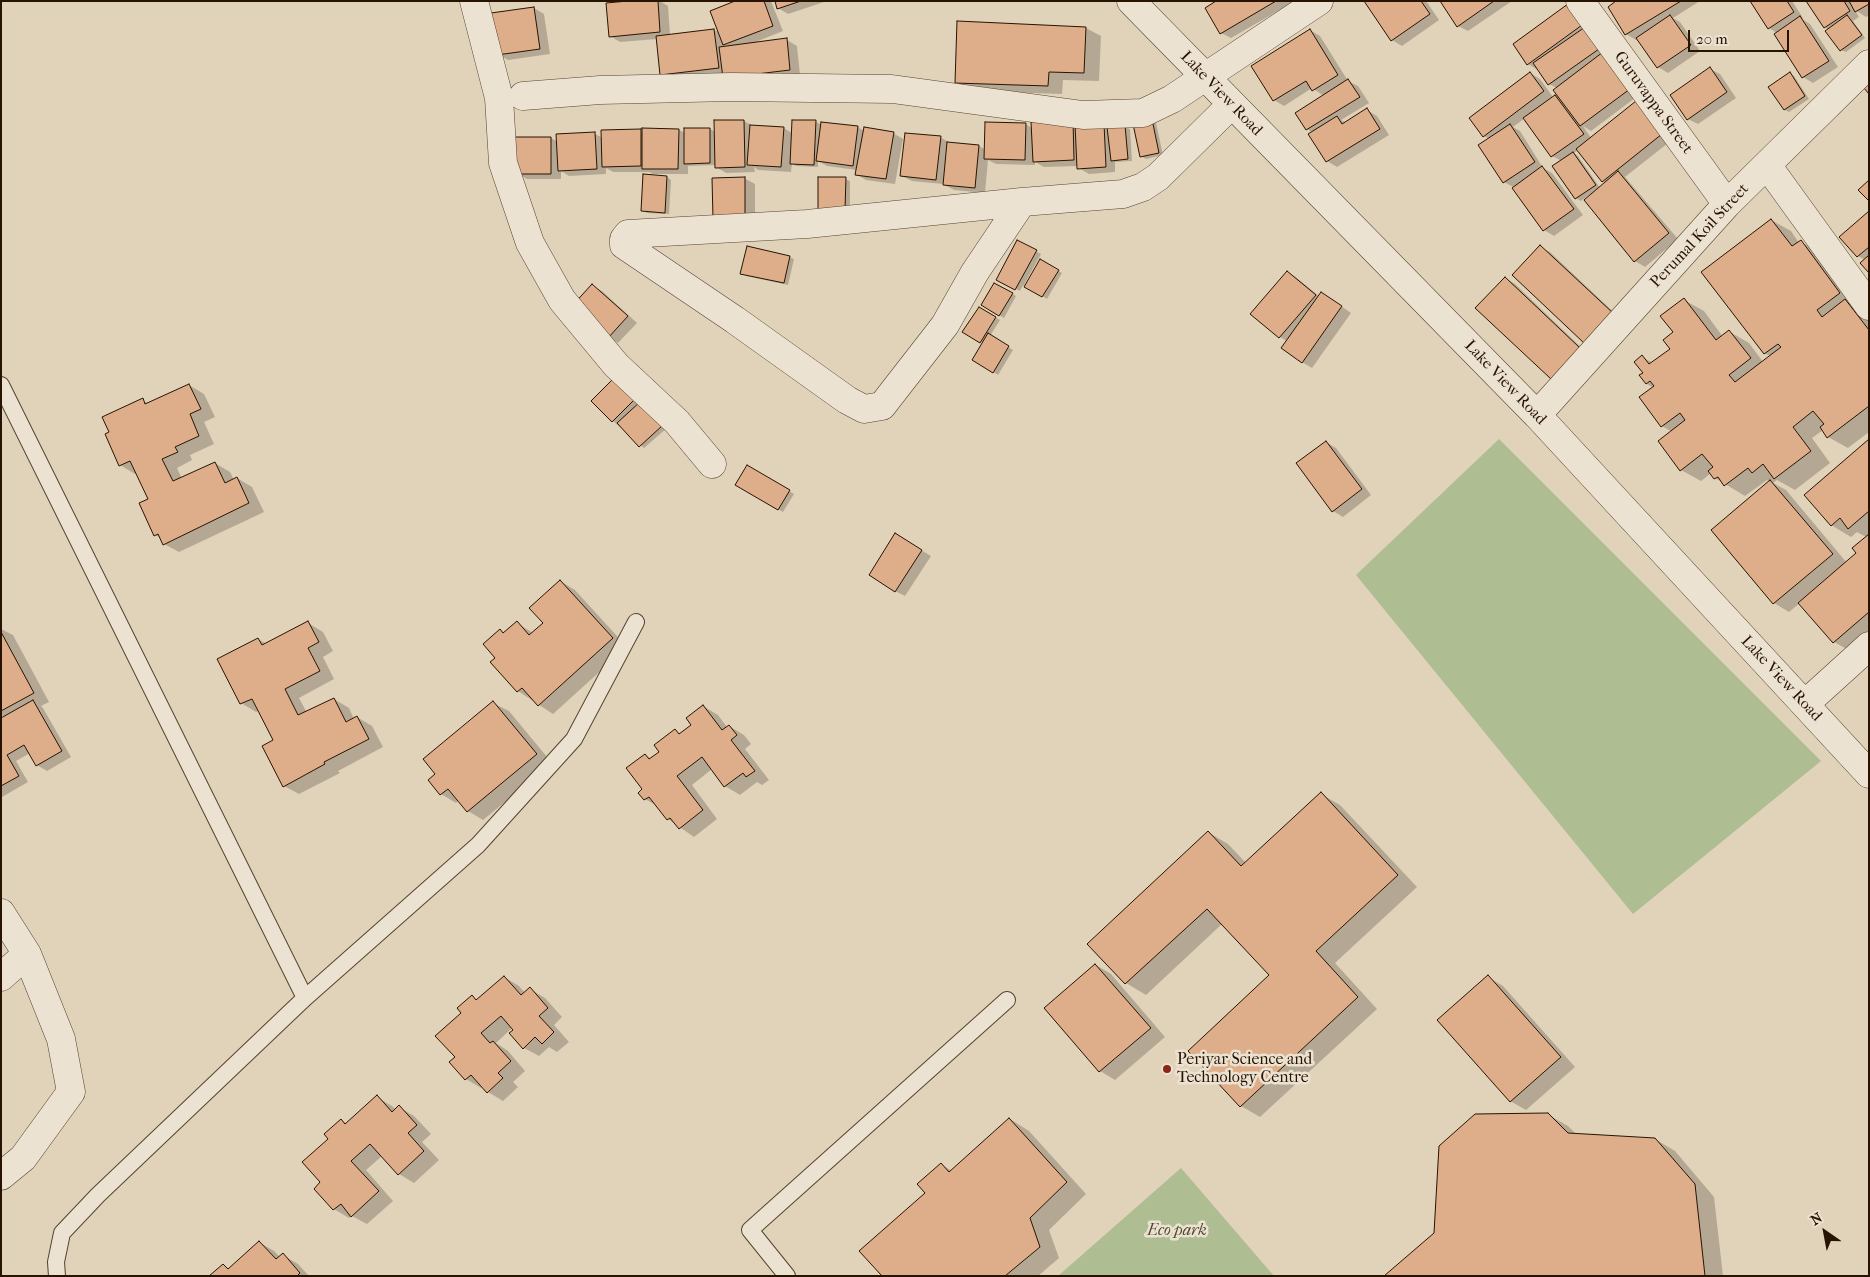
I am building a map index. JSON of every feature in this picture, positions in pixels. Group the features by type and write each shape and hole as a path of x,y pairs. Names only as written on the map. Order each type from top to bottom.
{"street":[{"path":"474,1 499,98 503,163 530,243 562,300 616,366 677,422 712,464"},
{"name":"Lake View Road","path":"1131,1 1537,415 1869,774"},
{"path":"523,96 600,90 731,87 892,88 1083,115 1143,113 1172,99 1205,78 1319,1"},
{"name":"Guruvappa Street","path":"1580,1 1727,204"},
{"name":"Perumal Koil Street","path":"1537,415 1727,204 1869,64"},
{"path":"1022,202 975,272 945,325 882,406 864,409 847,400 624,244 624,238 628,234 806,224 1022,202 1123,194 1143,187 1158,177 1231,105"},
{"path":"1766,165 1869,306"},
{"path":"1805,704 1869,646"},
{"path":"1,913 27,954 61,1039 72,1092 23,1158 1,1176"},
{"path":"1,977 27,954"}],"lane":[{"path":"1,385 305,998"},
{"path":"57,1276 56,1262 62,1233 98,1195 305,998 478,845 574,739 636,622"},
{"path":"787,1276 750,1230 1007,1000"}],"green space":[{"path":"1499,439 1821,761 1633,914 1356,575"},
{"name":"Eco park","path":"1181,1168 1274,1276 1058,1276"}],"building":[{"path":"658,1 660,32 609,37 606,3"},
{"path":"735,1 764,1 773,26 723,45 710,11"},
{"path":"775,1 801,1 777,9"},
{"path":"1216,1 1276,1 1220,34 1205,8"},
{"path":"1364,1 1421,1 1430,14 1391,41"},
{"path":"1440,1 1494,1 1457,27"},
{"path":"1572,1 1589,20 1527,65 1513,44"},
{"path":"1616,1 1681,1 1625,35 1608,7"},
{"path":"1750,1 1787,1 1794,12 1768,29"},
{"path":"1806,1 1844,1 1850,11 1824,28"},
{"path":"1849,1 1869,1 1869,4 1855,12"},
{"path":"534,7 540,49 497,55 491,13"},
{"path":"1670,15 1691,45 1657,68 1636,38"},
{"path":"1847,15 1862,35 1840,51 1825,31"},
{"path":"1800,16 1829,61 1802,78 1774,34"},
{"path":"957,21 1086,27 1084,73 1049,72 1048,86 955,83"},
{"path":"1591,23 1606,44 1548,85 1533,63"},
{"path":"714,29 719,68 660,75 656,36"},
{"path":"1310,29 1338,75 1312,91 1306,81 1273,101 1251,66"},
{"path":"787,38 790,70 723,78 719,47"},
{"path":"1607,49 1634,86 1580,126 1553,90"},
{"path":"1710,67 1727,92 1687,120 1670,95"},
{"path":"1530,72 1544,91 1483,137 1469,118"},
{"path":"1790,72 1805,96 1784,110 1768,87"},
{"path":"1348,79 1360,97 1306,130 1295,113"},
{"path":"1869,83 1869,94 1863,87"},
{"path":"1555,95 1584,134 1551,157 1523,118"},
{"path":"1641,97 1667,130 1602,182 1576,149"},
{"path":"1367,108 1380,129 1326,162 1308,134 1337,116 1342,124"},
{"path":"1152,119 1159,153 1140,157 1133,124"},
{"path":"714,120 744,120 745,167 715,168"},
{"path":"792,120 816,120 814,165 790,164"},
{"path":"1073,120 1074,160 1033,162 1031,122"},
{"path":"821,122 858,126 853,166 816,161"},
{"path":"985,122 1026,123 1025,160 984,159"},
{"path":"1104,123 1106,167 1077,169 1075,124"},
{"path":"1510,124 1535,162 1503,183 1478,145"},
{"path":"750,125 784,127 781,167 747,165"},
{"path":"1125,125 1128,159 1111,161 1107,127"},
{"path":"864,127 894,132 886,179 855,175"},
{"path":"642,128 679,129 678,169 642,169"},
{"path":"684,128 710,128 710,163 684,164"},
{"path":"641,129 641,166 602,167 601,130"},
{"path":"595,132 597,169 558,171 556,134"},
{"path":"905,133 941,136 936,180 900,176"},
{"path":"515,137 551,137 551,174 515,174"},
{"path":"947,142 979,145 975,188 943,185"},
{"path":"1573,152 1596,185 1575,199 1552,166"},
{"path":"1542,166 1574,209 1543,231 1512,188"},
{"path":"1618,171 1669,233 1634,262 1584,200"},
{"path":"643,174 667,176 665,213 641,211"},
{"path":"745,177 745,219 713,219 712,178"},
{"path":"818,177 846,177 845,210 818,210"},
{"path":"1869,180 1869,201 1858,190"},
{"path":"1869,211 1869,247 1857,257 1839,237"},
{"path":"1771,219 1792,246 1801,240 1840,293 1817,310 1822,317 1845,299 1869,330 1869,406 1827,438 1820,427 1824,424 1813,411 1793,427 1811,451 1774,479 1763,464 1752,473 1748,468 1724,486 1718,477 1714,479 1708,471 1713,467 1702,454 1680,471 1658,441 1685,420 1680,413 1661,427 1639,397 1654,386 1650,381 1646,384 1639,375 1643,373 1634,362 1642,355 1649,364 1670,349 1663,340 1673,332 1660,316 1684,298 1716,340 1729,330 1751,358 1729,375 1735,382 1781,347 1778,344 1764,354 1701,272"},
{"path":"1017,240 1037,250 1015,290 996,280"},
{"path":"1540,245 1613,313 1584,343 1512,275"},
{"path":"747,246 790,256 784,283 740,274"},
{"path":"1869,255 1869,273 1860,263"},
{"path":"1040,259 1059,270 1042,297 1024,287"},
{"path":"1287,271 1316,295 1279,338 1250,314"},
{"path":"1505,277 1580,348 1551,379 1475,308"},
{"path":"994,283 1013,293 999,316 981,305"},
{"path":"592,284 628,316 608,338 572,306"},
{"path":"1321,292 1342,306 1302,363 1281,348"},
{"path":"979,307 996,317 980,343 962,332"},
{"path":"988,333 1009,346 993,373 972,360"},
{"path":"614,378 635,399 612,422 591,401"},
{"path":"189,384 201,409 190,414 199,436 175,447 178,452 162,459 173,481 215,462 225,483 237,477 249,503 163,545 158,534 154,536 139,503 148,499 130,461 119,466 105,434 109,432 102,417 143,398 145,404"},
{"path":"641,401 663,425 639,447 617,423"},
{"path":"1869,439 1869,511 1848,529 1840,518 1831,526 1804,495"},
{"path":"1326,441 1362,489 1332,512 1296,463"},
{"path":"747,465 790,490 778,510 735,485"},
{"path":"1770,480 1833,554 1773,604 1711,530"},
{"path":"895,533 922,550 895,592 869,575"},
{"path":"1869,534 1869,612 1833,643 1798,603 1856,553 1852,548"},
{"path":"560,580 613,638 538,706 522,688 517,692 490,662 495,658 483,644 500,629 503,633 517,621 529,635 543,623 529,608"},
{"path":"308,621 319,642 308,648 320,671 285,689 298,715 334,698 346,722 357,716 369,739 324,762 325,764 283,787 262,746 273,740 252,699 240,704 217,659 258,638 262,645"},
{"path":"1,632 34,693 1,711"},
{"path":"33,700 62,751 36,766 24,745 7,755 19,776 1,786 1,718"},
{"path":"493,701 537,754 467,812 448,789 440,795 428,780 435,774 423,759"},
{"path":"703,705 722,730 729,725 737,735 731,740 755,771 746,777 743,773 724,787 702,757 677,776 703,810 679,829 670,818 667,820 649,797 644,800 638,793 642,789 626,768 645,754 649,759 659,752 654,745 675,729 679,734 691,725 686,718"},
{"path":"1321,792 1398,875 1316,951 1358,997 1240,1107 1188,1051 1269,975 1207,909 1125,984 1087,944 1208,831 1241,866"},
{"path":"1095,964 1151,1028 1099,1072 1044,1008"},
{"path":"1488,975 1561,1057 1510,1102 1437,1020"},
{"path":"504,976 521,995 530,987 548,1008 539,1016 554,1032 542,1044 535,1037 523,1049 509,1033 513,1030 501,1016 481,1033 490,1043 493,1041 511,1061 498,1073 503,1078 487,1093 471,1075 465,1080 449,1062 455,1057 435,1036 461,1013 457,1008 472,995 476,1000"},
{"path":"377,1095 392,1112 399,1105 417,1125 408,1133 424,1151 398,1175 370,1144 351,1161 379,1191 351,1217 341,1204 333,1210 314,1189 320,1182 302,1162 328,1139 324,1134 341,1119 345,1124"},
{"path":"1548,1113 1568,1133 1655,1138 1695,1184 1705,1276 1384,1276 1434,1233 1439,1146 1475,1114"},
{"path":"1009,1118 1067,1182 1030,1218 1040,1247 1005,1276 882,1276 859,1251 925,1193 917,1184 941,1163 949,1172"},
{"path":"259,1241 276,1259 283,1253 300,1273 297,1276 209,1276 223,1264 228,1269"}],"place":[{"name":"Periyar Science and Technology Centre","path":"1167,1069"}]}
